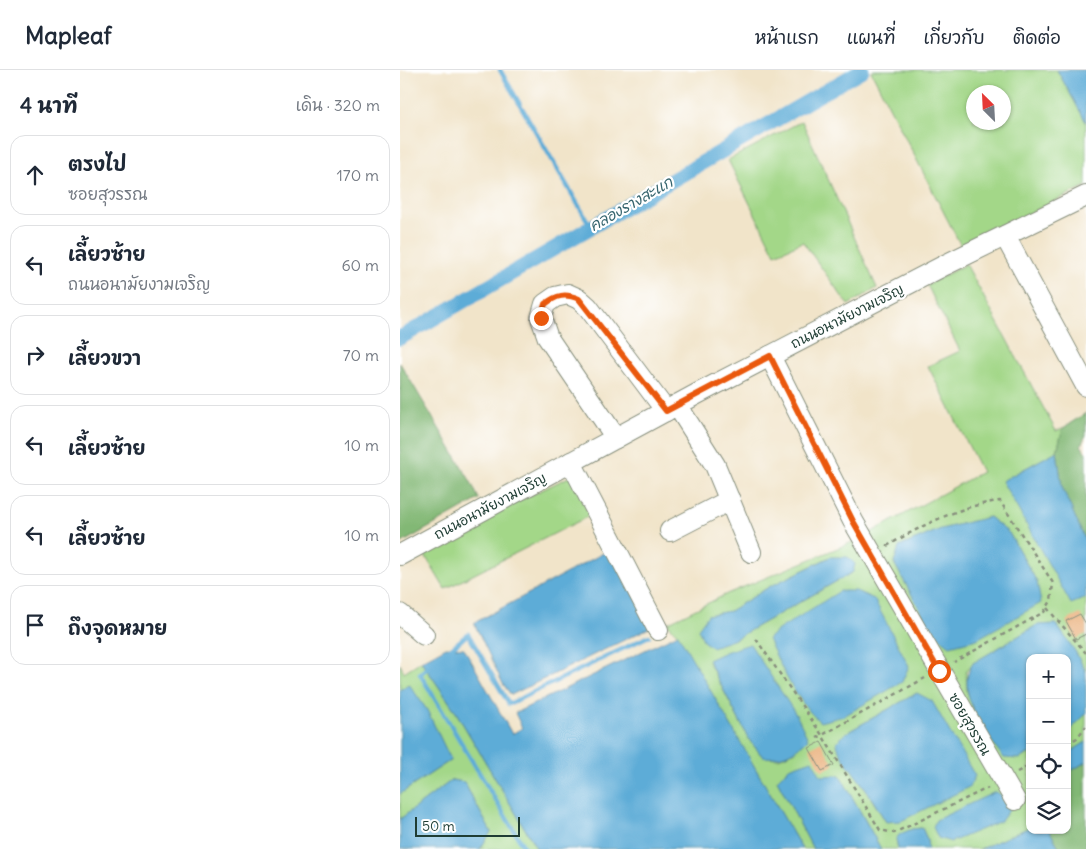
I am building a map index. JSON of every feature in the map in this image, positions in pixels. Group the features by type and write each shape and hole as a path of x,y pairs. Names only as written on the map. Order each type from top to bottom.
{"street":[{"name":"ถนนอนามัยงามเจริญ","path":"400,555 770,356 1086,196"},
{"path":"1004,236 1086,386"},
{"path":"616,438 548,338 541,318 545,304 555,297 568,294 579,299 588,308 671,408 715,465 751,552"},
{"name":"ซอยสุวรรณ","path":"770,356 860,533 1015,800"},
{"path":"571,462 658,630"},
{"path":"670,531 730,500"},
{"path":"400,614 424,635"}],"path":[{"path":"817,738 1044,612 1051,601 1053,583 1000,501 978,504 908,534 873,555"},
{"path":"1047,608 1086,652"},
{"path":"756,639 822,735 880,830 894,833 1026,767"},
{"path":"1071,742 1077,738 1086,726"}],"green space":[{"path":"1057,70 1086,122 1086,186 961,246 871,71"},
{"path":"802,121 877,288 848,305 803,242 775,254 728,160"},
{"path":"966,264 1056,431 1063,428 1057,451 1002,481 1082,600 1086,598 1086,672 1075,651 1056,624 1037,625 973,663 966,672 967,692 985,733 1019,759 1026,755 1026,829 980,849 928,849 927,839 922,828 912,829 896,839 898,849 881,849 840,775 777,780 813,849 802,849 678,635 667,623 729,593 857,540 982,472 928,366 960,351 927,285","holes":["989,517 1009,533 1037,582 933,633 894,563 899,547 941,529","830,557 853,572 733,640 708,615 730,611 769,587","708,661 796,751 779,758 763,757 750,741","917,693 886,822 836,743 846,733"]},
{"path":"400,363 471,482 479,499 400,544"},
{"path":"1086,413 1086,435 1081,445 1086,453 1086,542 1062,487 1057,451 1063,428"},
{"path":"577,473 593,514 445,589 424,554 436,541"},
{"path":"421,661 454,709 537,849 480,849 491,832 464,782 452,780 400,819 400,794 451,760 408,684 400,690 400,664 404,672"},
{"path":"1086,714 1086,742 1071,751 1071,744 1071,729"},
{"path":"1086,762 1086,849 1060,849 1051,834 1071,834 1071,771"}],"water":[{"path":"1057,70 1086,70 1086,122"},
{"path":"1057,451 1062,487 1086,542 1086,598 1071,604 1002,481"},
{"path":"989,517 1009,533 1037,582 1041,603 977,639 950,646 933,633 894,563 899,547 941,529"},
{"path":"611,549 651,627 511,695 503,684 474,623"},
{"path":"830,557 848,557 855,564 853,572 733,640 712,647 704,642 698,629 708,615 730,611 769,587"},
{"path":"840,591 856,591 874,599 909,666 902,682 844,716 820,722 811,714 797,694 768,639 778,630"},
{"path":"1056,624 1075,651 1086,672 1086,714 1071,729 1071,654 1026,654 1026,755 1019,759 1004,758 981,726 975,713 967,687 968,674 973,663 1037,625"},
{"path":"678,634 802,849 537,849 454,709 421,661 446,647 464,648 512,734 522,728 515,713"},
{"path":"750,644 797,716 808,739 798,748 782,756 763,757 750,741 708,660"},
{"path":"409,684 427,710 451,760 400,794 400,690"},
{"path":"917,693 932,701 975,776 969,787 901,821 886,822 866,789 842,757 836,743 846,733"},
{"path":"1086,742 1086,762 1071,771 1071,751"},
{"path":"812,760 821,776 840,775 881,849 813,849 777,780 789,768"},
{"path":"452,780 464,782 491,832 480,849 400,849 400,819"},
{"path":"995,792 1004,796 1010,809 1001,821 951,842 938,838 933,827 936,820"},
{"path":"922,828 927,839 928,849 898,849 896,839 900,834 912,829"},
{"path":"1026,829 1026,834 1051,834 1060,849 980,849"}],"building":[{"path":"1080,614 1086,624 1086,634 1076,639 1066,621"},
{"path":"821,742 834,765 822,771 809,748"}],"waterway":[{"path":"500,70 591,227"},
{"name":"คลองรางสะแก","path":"400,338 862,70"},
{"path":"448,651 468,634 509,704 649,636"},
{"path":"430,665 420,674 525,849"}],"route":[{"path":"541,318 545,304 555,297 568,294 579,299 588,308 666,411 770,356 853,521 939,671"}]}
